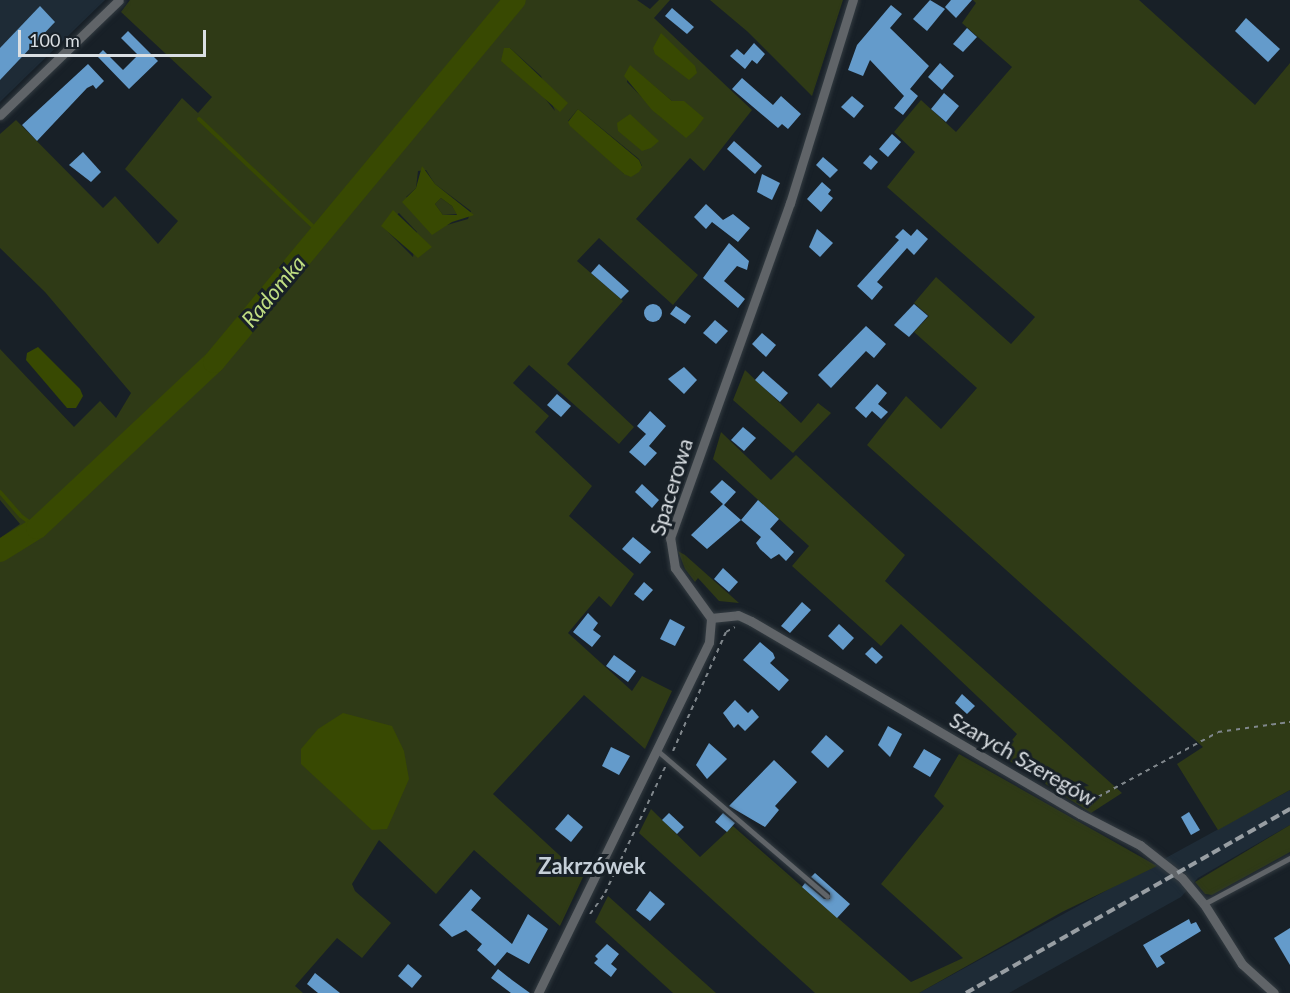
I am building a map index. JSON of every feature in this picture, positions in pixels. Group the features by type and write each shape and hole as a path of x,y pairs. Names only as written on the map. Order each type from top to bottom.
{"street":[{"path":"0,115 119,0"},
{"name":"Spacerowa","path":"711,618 675,568 670,538 783,224 854,0"},
{"name":"Szarych Szeregów","path":"711,618 734,615 751,621 1167,864 1204,904 1242,964 1274,993"},
{"path":"538,993 704,657 711,618"}],"lane":[{"path":"658,751 827,896"},
{"path":"1204,904 1290,858"}],"path":[{"path":"584,922 604,893 669,760 726,632 741,627"},
{"path":"1080,814 1098,797 1218,732 1290,722"}],"shaded area":[{"path":"0,0 105,0 0,102"},
{"path":"130,0 637,0 650,9 659,0 670,0 654,18 752,110 704,171 690,158 636,219 698,275 673,305 599,238 577,261 623,301 567,364 634,427 619,444 529,365 513,383 549,416 535,432 592,486 569,516 634,574 611,607 599,596 568,633 632,691 642,676 672,691 645,749 584,695 493,794 583,877 560,926 474,850 436,894 379,840 352,884 355,891 391,923 362,958 337,938 295,986 303,993 0,993 0,538 20,524 0,500 0,349 74,427 100,401 116,418 131,393 45,292 0,248 0,134 16,120 103,208 115,196 158,244 178,221 125,169 182,98 198,113 212,97 121,12","holes":["504,48 510,48 541,76 555,111","630,66 672,101 662,118 627,82","578,109 639,159 642,166 624,174 568,121","426,170 435,184 471,211 468,219 447,225 406,197 416,188 418,171","399,213 417,232 413,257 382,226"]},
{"path":"710,0 843,0 812,96 748,32"},
{"path":"973,0 1139,0 1255,105 1290,63 1290,790 1218,830 1177,764 1203,747 867,445 906,396 941,429 977,388 914,332 929,316 914,303 936,277 1011,344 1035,317 887,187 915,152 894,132 921,100 956,132 1012,67 962,23 976,3"},
{"path":"661,33 695,66 697,73 689,80 655,54 653,48"},
{"path":"504,48 510,48 568,103 560,112 501,61"},
{"path":"630,65 672,101 684,101 704,118 686,138 652,110 624,76"},
{"path":"578,109 639,160 642,167 639,172 631,177 624,174 570,126 568,122"},
{"path":"630,114 659,141 651,148 642,151 618,131 617,123"},
{"path":"422,166 435,184 474,215 452,222 432,235 402,202 416,188","holes":["441,198 452,206 457,215 443,215 435,204"]},
{"path":"441,198 452,206 457,214 443,215 435,204"},
{"path":"393,210 432,247 418,258 381,226"},
{"path":"38,347 80,389 83,396 76,408 67,408 26,360 27,353"},
{"path":"745,370 801,423 818,403 831,413 793,453 733,400"},
{"path":"721,432 771,480 796,455 905,555 885,581 1122,793 1091,813 1000,755 1017,734 901,624 881,646 792,566 809,546 713,459"},
{"path":"678,551 739,603 719,601 698,578 695,582 685,569"},
{"path":"343,713 392,726 404,751 409,779 387,829 372,830 301,764 301,749 318,729"},
{"path":"959,754 1157,866 1062,912 919,993 815,993 639,833 651,809 700,857 733,826 911,982 963,958 881,884 944,806 934,796"},
{"path":"1290,790 1290,825 1198,878 1181,897 1009,993 919,993"},
{"path":"1290,825 1290,852 1212,895 1205,894 1195,882"},
{"path":"608,896 716,993 673,993 595,922"}],"building":[{"path":"930,0 945,9 927,31 913,19"},
{"path":"951,0 972,0 956,18 945,7"},
{"path":"891,5 902,14 890,28 929,66 910,89 918,96 903,115 894,108 904,96 870,60 863,76 848,70 857,45"},
{"path":"40,6 55,22 0,80 0,48"},
{"path":"672,8 694,27 687,34 665,16"},
{"path":"1246,18 1280,49 1268,62 1235,31"},
{"path":"967,28 977,37 963,52 953,44"},
{"path":"128,31 158,61 129,89 97,56 103,50 123,70 138,55 121,38"},
{"path":"754,43 765,54 757,64 752,60 745,69 730,56 737,49 744,55"},
{"path":"940,63 954,76 942,90 928,77"},
{"path":"88,64 104,81 96,89 93,85 87,88 37,141 22,125"},
{"path":"742,78 773,105 781,96 801,114 788,129 782,124 778,128 732,89"},
{"path":"944,93 959,106 946,122 931,109"},
{"path":"852,96 864,106 854,118 841,107"},
{"path":"892,134 901,142 888,157 879,149"},
{"path":"734,141 762,166 755,174 727,149"},
{"path":"83,152 101,172 91,182 69,165"},
{"path":"870,155 878,162 871,170 863,163"},
{"path":"823,157 838,170 830,178 816,165"},
{"path":"762,174 780,183 772,200 757,192"},
{"path":"822,182 831,190 828,194 833,198 821,212 807,199"},
{"path":"706,204 723,220 733,214 750,228 738,242 712,222 706,229 694,217"},
{"path":"817,229 833,243 820,257 809,247"},
{"path":"903,229 911,236 917,229 928,239 914,255 907,248 877,282 883,287 872,300 857,286 899,240 895,237"},
{"path":"729,243 749,261 747,270 737,266 724,281 745,299 738,308 703,278"},
{"path":"599,264 629,291 621,299 591,273"},
{"path":"649,304 657,304 662,309 660,320 649,322 644,317 644,309"},
{"path":"914,304 928,316 909,337 894,325"},
{"path":"676,306 691,316 685,324 670,314"},
{"path":"715,320 728,331 716,344 703,333"},
{"path":"866,326 886,344 874,358 866,351 831,388 818,375"},
{"path":"762,333 776,345 766,357 752,344"},
{"path":"684,367 697,380 684,394 668,379"},
{"path":"763,371 788,393 780,402 755,380"},
{"path":"877,384 887,393 878,404 888,412 881,419 872,411 866,418 855,408"},
{"path":"557,394 571,406 561,417 547,405"},
{"path":"650,411 666,426 649,446 657,453 645,466 629,452 646,434 637,426"},
{"path":"743,427 756,438 744,451 731,440"},
{"path":"722,480 736,492 724,505 741,520 707,549 691,535 723,504 710,492"},
{"path":"642,484 659,500 652,508 635,492"},
{"path":"758,500 779,519 770,529 794,552 786,561 779,554 771,559 756,543 761,537 741,520"},
{"path":"633,537 651,552 640,564 622,549"},
{"path":"723,568 738,582 729,592 714,579"},
{"path":"644,582 653,590 643,601 634,594"},
{"path":"802,602 811,610 790,633 781,626"},
{"path":"588,613 598,623 593,630 601,636 592,647 573,632"},
{"path":"670,619 685,627 675,646 660,639"},
{"path":"839,624 854,638 843,650 828,636"},
{"path":"760,642 773,653 775,658 770,663 789,680 779,691 743,660"},
{"path":"872,647 883,657 876,664 865,654"},
{"path":"614,655 636,671 628,682 606,666"},
{"path":"962,694 975,706 967,714 955,703"},
{"path":"735,700 748,713 752,709 759,717 745,731 738,724 734,728 723,713"},
{"path":"888,726 902,734 890,757 878,745"},
{"path":"826,735 844,751 828,768 811,752"},
{"path":"709,743 727,759 707,779 696,765"},
{"path":"611,747 630,756 619,775 602,766"},
{"path":"924,749 941,759 930,777 913,767"},
{"path":"774,760 797,782 775,806 779,810 765,827 729,806"},
{"path":"1189,812 1200,830 1191,835 1181,817"},
{"path":"669,813 684,827 677,834 662,820"},
{"path":"723,813 735,823 727,832 715,822"},
{"path":"568,814 583,827 571,842 555,829"},
{"path":"815,873 850,904 837,918 802,887 805,883 824,899 830,899 830,893 811,877"},
{"path":"471,889 481,898 471,910 512,944 528,914 548,929 529,964 507,952 495,966 477,950 482,944 466,930 452,937 439,925"},
{"path":"650,891 665,904 650,921 636,910"},
{"path":"1189,919 1191,924 1196,922 1201,931 1160,956 1165,963 1157,968 1143,945"},
{"path":"1290,928 1290,965 1274,938"},
{"path":"607,944 619,954 611,964 617,969 611,977 594,963 598,959 595,956"},
{"path":"408,964 422,976 412,988 398,976"},
{"path":"498,969 530,993 511,993 491,978"},
{"path":"315,973 340,993 318,993 307,984"}],"waterway":[{"name":"Radomka","path":"0,551 37,528 214,362 515,0"},
{"path":"199,119 322,235"},
{"path":"0,492 21,516 37,528"}],"railway":[{"path":"966,993 1290,809"}],"district":[{"name":"Zakrzówek","path":"592,866"}]}
